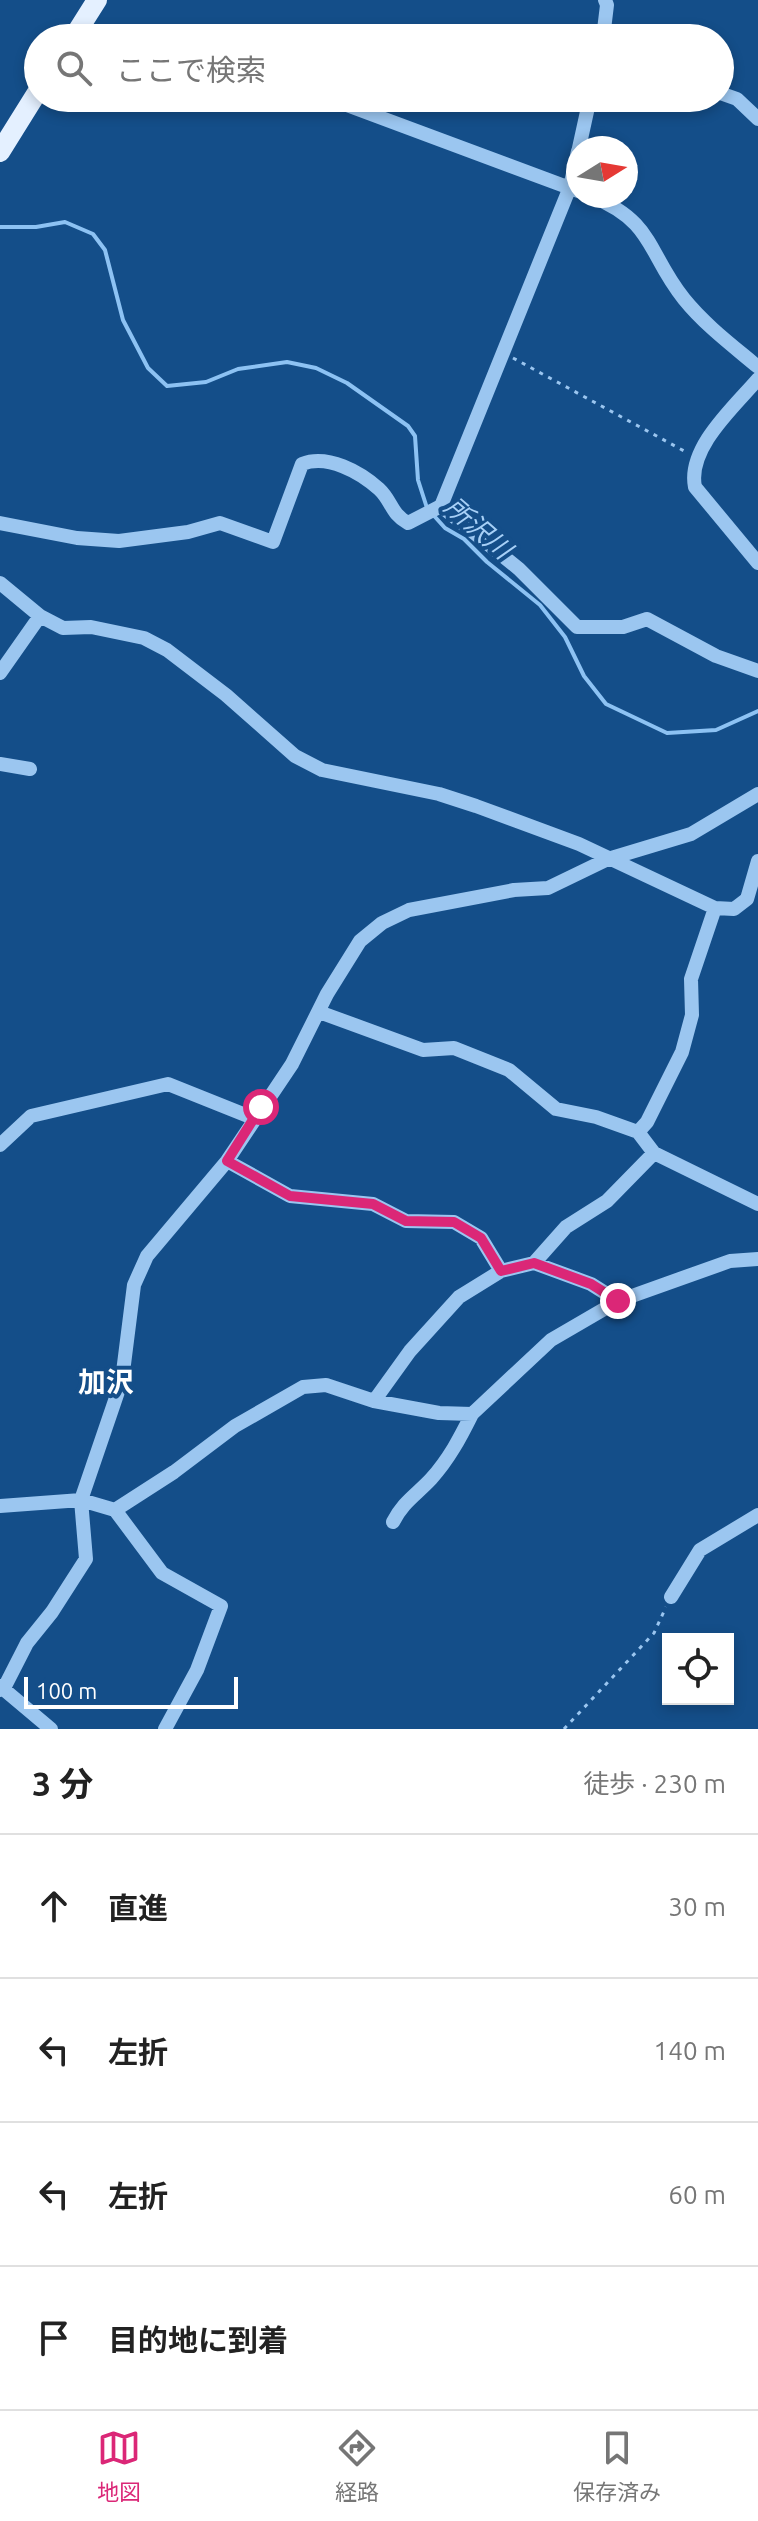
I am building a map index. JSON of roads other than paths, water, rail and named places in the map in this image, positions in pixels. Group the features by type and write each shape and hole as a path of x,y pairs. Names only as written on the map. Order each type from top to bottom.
{"main road":[{"path":"82,24 97,0"},
{"path":"0,152 25,112"}],"street":[{"path":"605,0 605,24"},
{"path":"734,98 758,119"},
{"path":"366,112 566,186"},
{"path":"581,136 587,112"},
{"path":"0,523 77,538 119,541 188,532 220,523 273,542 302,464 308,462 331,462 352,470 381,491 397,517 408,523 424,517 441,506 566,208"},
{"path":"618,208 645,233 684,298 723,338 758,367"},
{"path":"758,379 720,423 697,457 692,473 695,487 758,563"},
{"path":"441,506 519,569 577,627 623,627 647,619 716,656 758,671"},
{"path":"1,587 40,616 63,628 91,627 144,638 167,650 226,695 295,756 322,770 439,794 579,844 715,908 734,909 752,900 758,861"},
{"path":"0,673 40,616"},
{"path":"0,764 30,769"},
{"path":"51,1729 1,1688 27,1643 52,1612 86,1559 81,1500 122,1380 134,1285 147,1256 227,1161 292,1064 360,941 382,923 409,910 514,890 548,888 608,859 691,834 758,794"},
{"path":"638,1132 647,1122 682,1052 692,1015 691,979 715,908"},
{"path":"319,1012 423,1050 454,1048 509,1070 556,1109 596,1117 638,1132 654,1153 758,1204"},
{"path":"0,1145 31,1116 168,1084 253,1118"},
{"path":"534,1263 566,1227 607,1201 654,1153"},
{"path":"227,1161 290,1196 373,1204 406,1221 454,1222 481,1238 501,1271"},
{"path":"393,1522 401,1506 429,1482 454,1452 472,1414 551,1340 618,1301 730,1261 758,1259"},
{"path":"374,1401 410,1351 459,1297 501,1271 534,1263 591,1284 618,1301"},
{"path":"115,1510 174,1472 235,1426 303,1387 326,1385 374,1401 439,1413 472,1414"},
{"path":"0,1506 81,1500 115,1510 162,1573 221,1606 197,1670 165,1729"},
{"path":"671,1597 700,1550 758,1515"}],"waterway":[{"name":"所沢川","path":"0,227 36,227 65,222 93,234 105,250 123,320 148,368 167,386 206,382 238,369 287,362 316,368 347,383 408,426 415,436 418,480 427,508 445,528 464,539 540,605 565,637 584,676 606,704 667,733 716,730 758,711"}],"district":[{"name":"加沢","path":"106,1382"}]}
